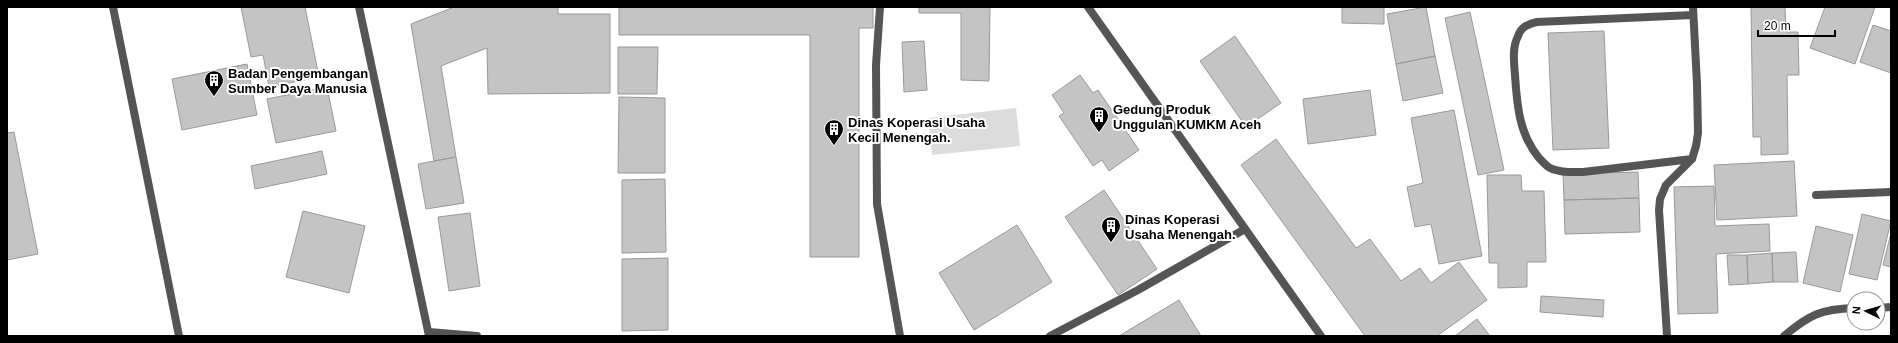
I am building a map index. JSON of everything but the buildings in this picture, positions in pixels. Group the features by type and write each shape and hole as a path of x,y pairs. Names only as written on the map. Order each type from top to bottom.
{"street":[{"path":"113,7 179,336"},
{"path":"359,7 429,334 477,336"},
{"path":"880,7 876,65 877,204 900,336"},
{"path":"1088,7 1321,336"},
{"path":"1667,336 1660,199 1666,186 1692,159 1698,133 1693,11 1536,22 1523,28 1518,35 1514,55 1517,108 1523,130 1531,149 1546,166 1552,169 1570,172 1584,172 1692,159"},
{"path":"1816,195 1891,192"},
{"path":"1050,336 1138,290 1245,228"},
{"path":"1784,336 1813,315 1833,309 1846,308"}],"shaded area":[{"path":"1016,108 1020,146 932,155 928,118"}],"place":[{"name":"Badan Pengembangan Sumber Daya Manusia","path":"214,97"},
{"name":"Gedung Produk Unggulan KUMKM Aceh","path":"1099,133"},
{"name":"Dinas Koperasi Usaha Kecil Menengah.","path":"834,146"},
{"name":"Dinas Koperasi Usaha Menengah.","path":"1111,243"}]}
